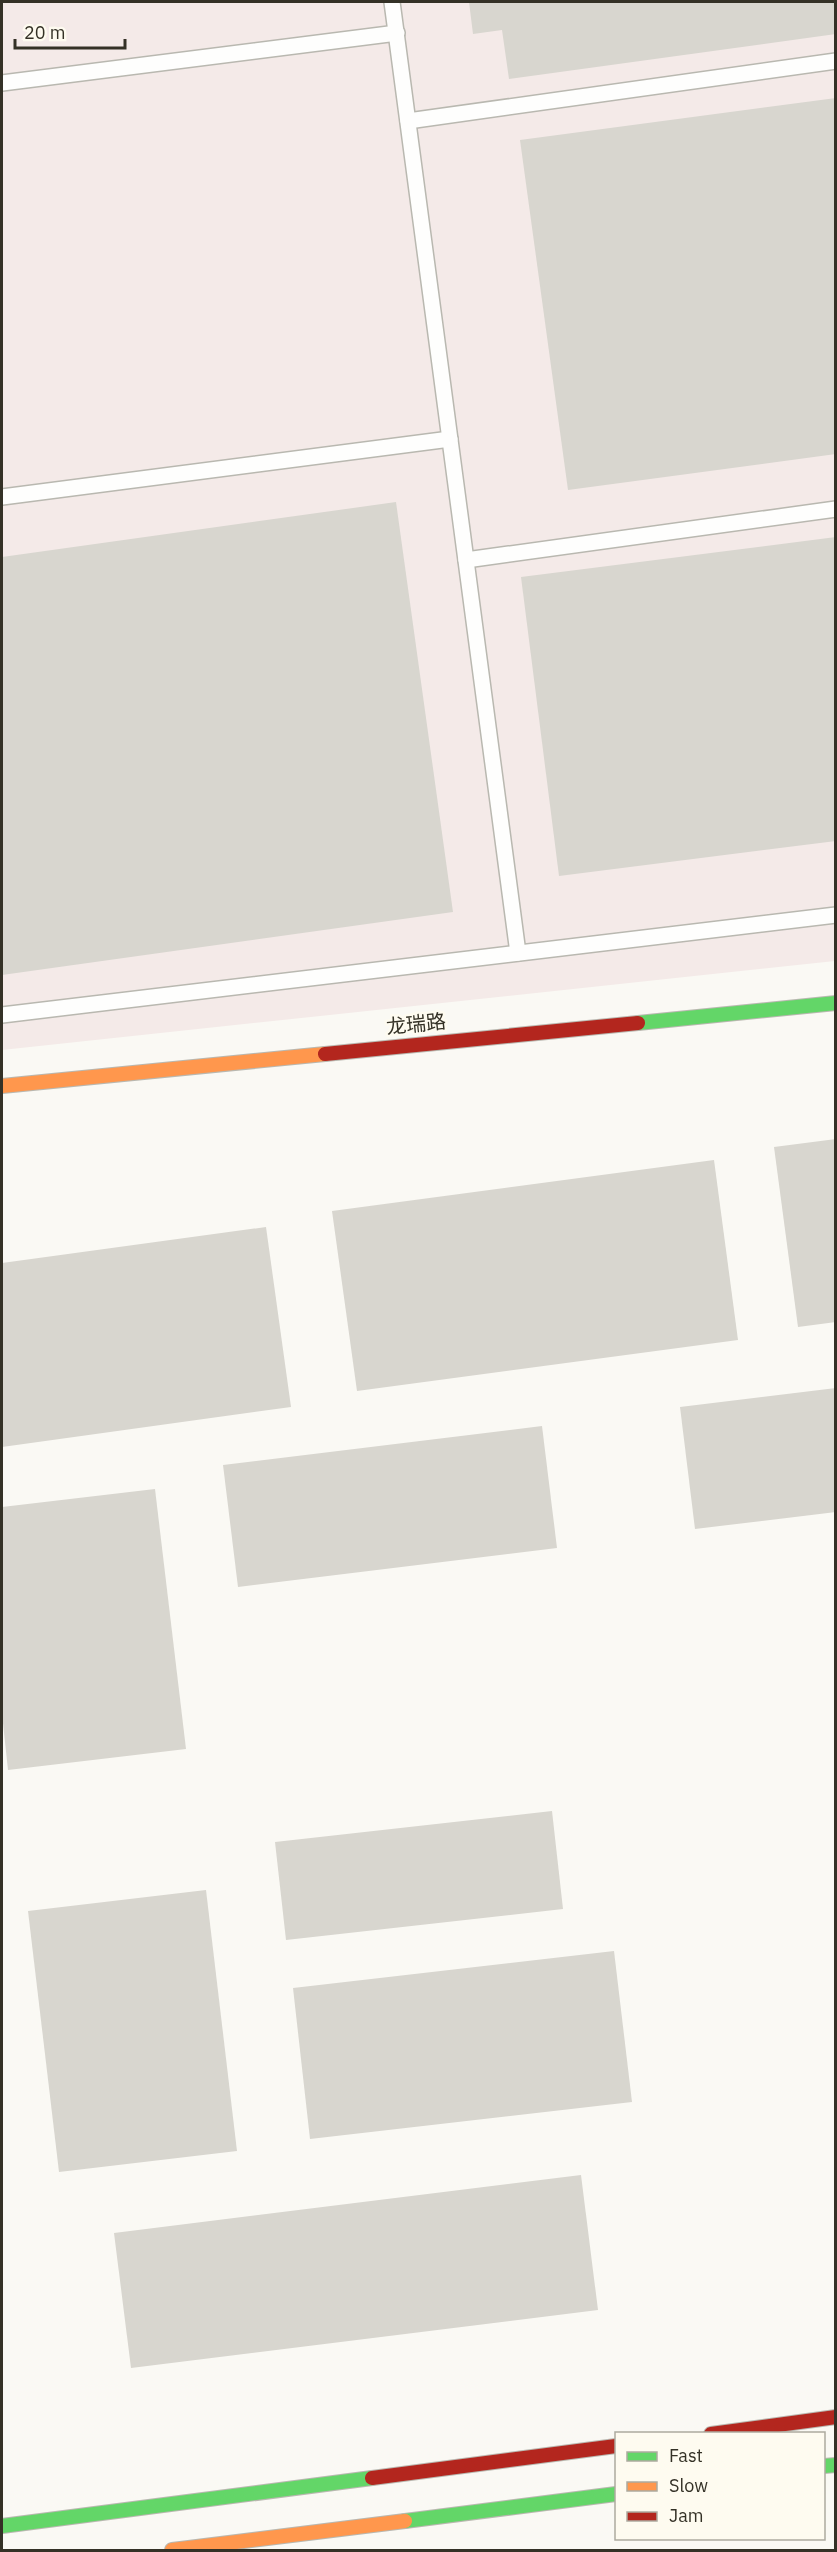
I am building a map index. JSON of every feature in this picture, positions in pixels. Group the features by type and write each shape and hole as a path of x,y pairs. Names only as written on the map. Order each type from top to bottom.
{"street":[{"name":"龙瑞路","path":"2,1086 836,1003"},
{"path":"719,2432 836,2417"},
{"path":"2,2526 615,2446"},
{"path":"172,2550 615,2494"}],"lane":[{"path":"392,2 518,953"},
{"path":"2,83 397,33"},
{"path":"408,121 836,62"},
{"path":"2,497 450,439"},
{"path":"466,560 836,509"},
{"path":"2,1015 836,915"}],"shaded area":[{"path":"2,2 835,2 835,961 2,1050"}],"building":[{"path":"469,2 836,2 836,34 509,79 502,30 473,34"},
{"path":"836,98 836,454 568,490 520,140"},
{"path":"396,502 453,912 2,975 2,557"},
{"path":"836,537 836,841 559,876 521,577"},
{"path":"836,1139 836,1322 798,1327 774,1147"},
{"path":"714,1160 738,1340 357,1391 332,1211"},
{"path":"266,1227 291,1407 2,1447 2,1263"},
{"path":"836,1388 836,1512 695,1529 680,1407"},
{"path":"542,1426 557,1548 238,1587 223,1465"},
{"path":"155,1489 186,1749 8,1770 2,1714 2,1507"},
{"path":"552,1811 563,1909 286,1940 275,1842"},
{"path":"206,1890 237,2151 59,2172 28,1911"},
{"path":"614,1951 632,2102 310,2139 293,1988"},
{"path":"581,2175 598,2310 131,2368 114,2233"}],"traffic: fast":[{"path":"638,1023 836,1003"},
{"path":"825,2466 836,2465"},
{"path":"2,2526 372,2478"},
{"path":"405,2521 615,2494"}],"traffic: slow":[{"path":"2,1086 325,1054"},
{"path":"172,2550 405,2521"}],"traffic: jam":[{"path":"325,1054 638,1023"},
{"path":"726,2432 836,2417"},
{"path":"372,2478 615,2446"}]}
